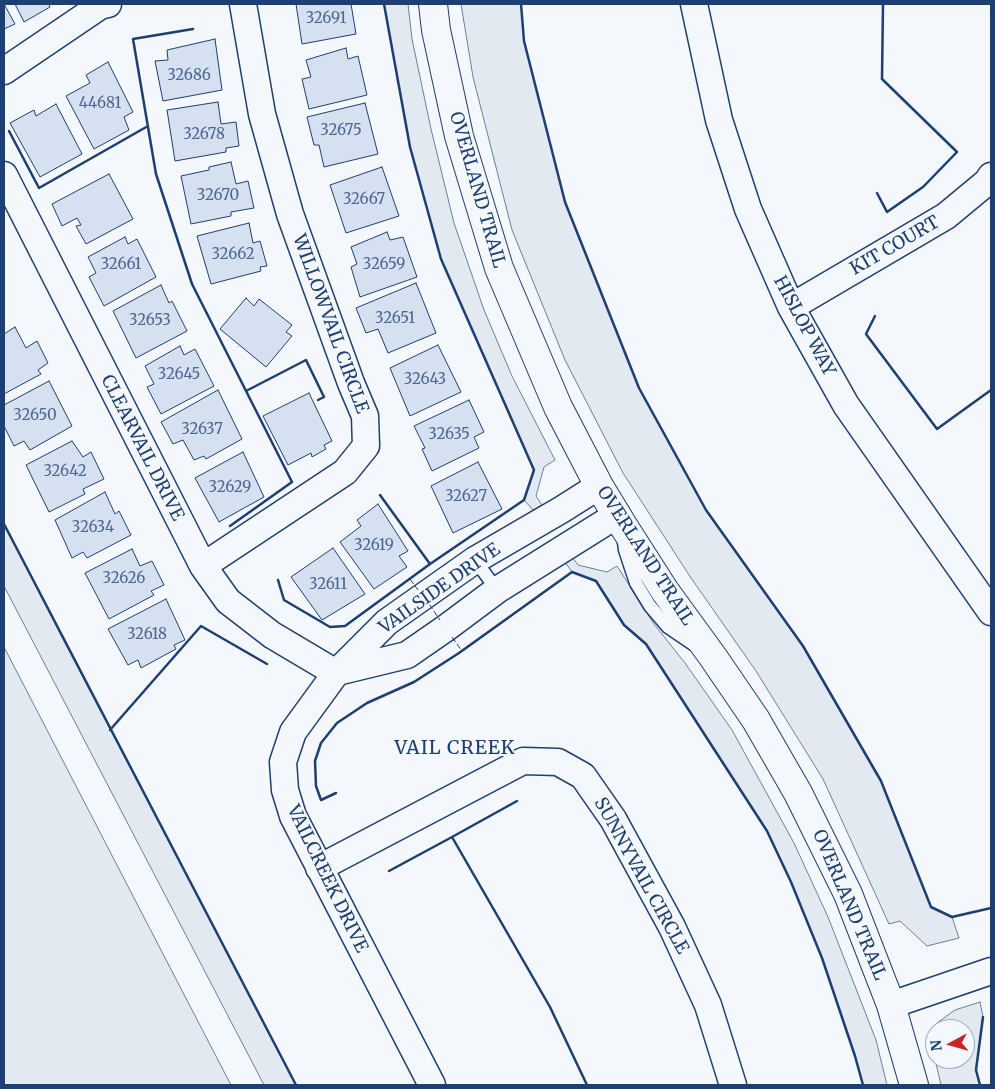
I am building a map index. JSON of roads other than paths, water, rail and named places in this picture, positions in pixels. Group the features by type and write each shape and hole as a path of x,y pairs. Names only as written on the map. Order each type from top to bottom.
{"street":[{"path":"4,71 100,6 108,4"},
{"name":"WILLOWVAIL CIRCLE","path":"202,566 345,472 366,446 365,416 287,205 262,114 243,4"},
{"name":"OVERLAND TRAIL","path":"433,4 436,30 459,136 499,268 558,407 599,486 665,591 756,720 798,793 848,894 891,1004 914,1085"},
{"name":"HISLOP WAY","path":"694,4 718,120 748,209 791,307 846,405 991,612"},
{"name":"CLEARVAIL DRIVE","path":"4,175 202,566 228,600 272,634 336,673"},
{"name":"KIT COURT","path":"791,307 946,216 987,182 991,176"},
{"name":"VAILSIDE DRIVE","path":"336,673 387,622 475,560 599,486"},
{"name":"VAILSIDE DRIVE","path":"336,673 407,655 497,590 621,521"},
{"name":"VAILCREEK DRIVE","path":"336,673 293,732 283,762 285,790 293,816 432,1085"},
{"name":"SUNNYVAIL CIRCLE","path":"319,868 523,761 558,762 583,776 613,819 672,927 708,1005 733,1085"},
{"path":"891,1004 991,971"}],"lane":[{"path":"475,560 497,590"}],"district":[{"name":"VAIL CREEK","path":"455,749"}]}
